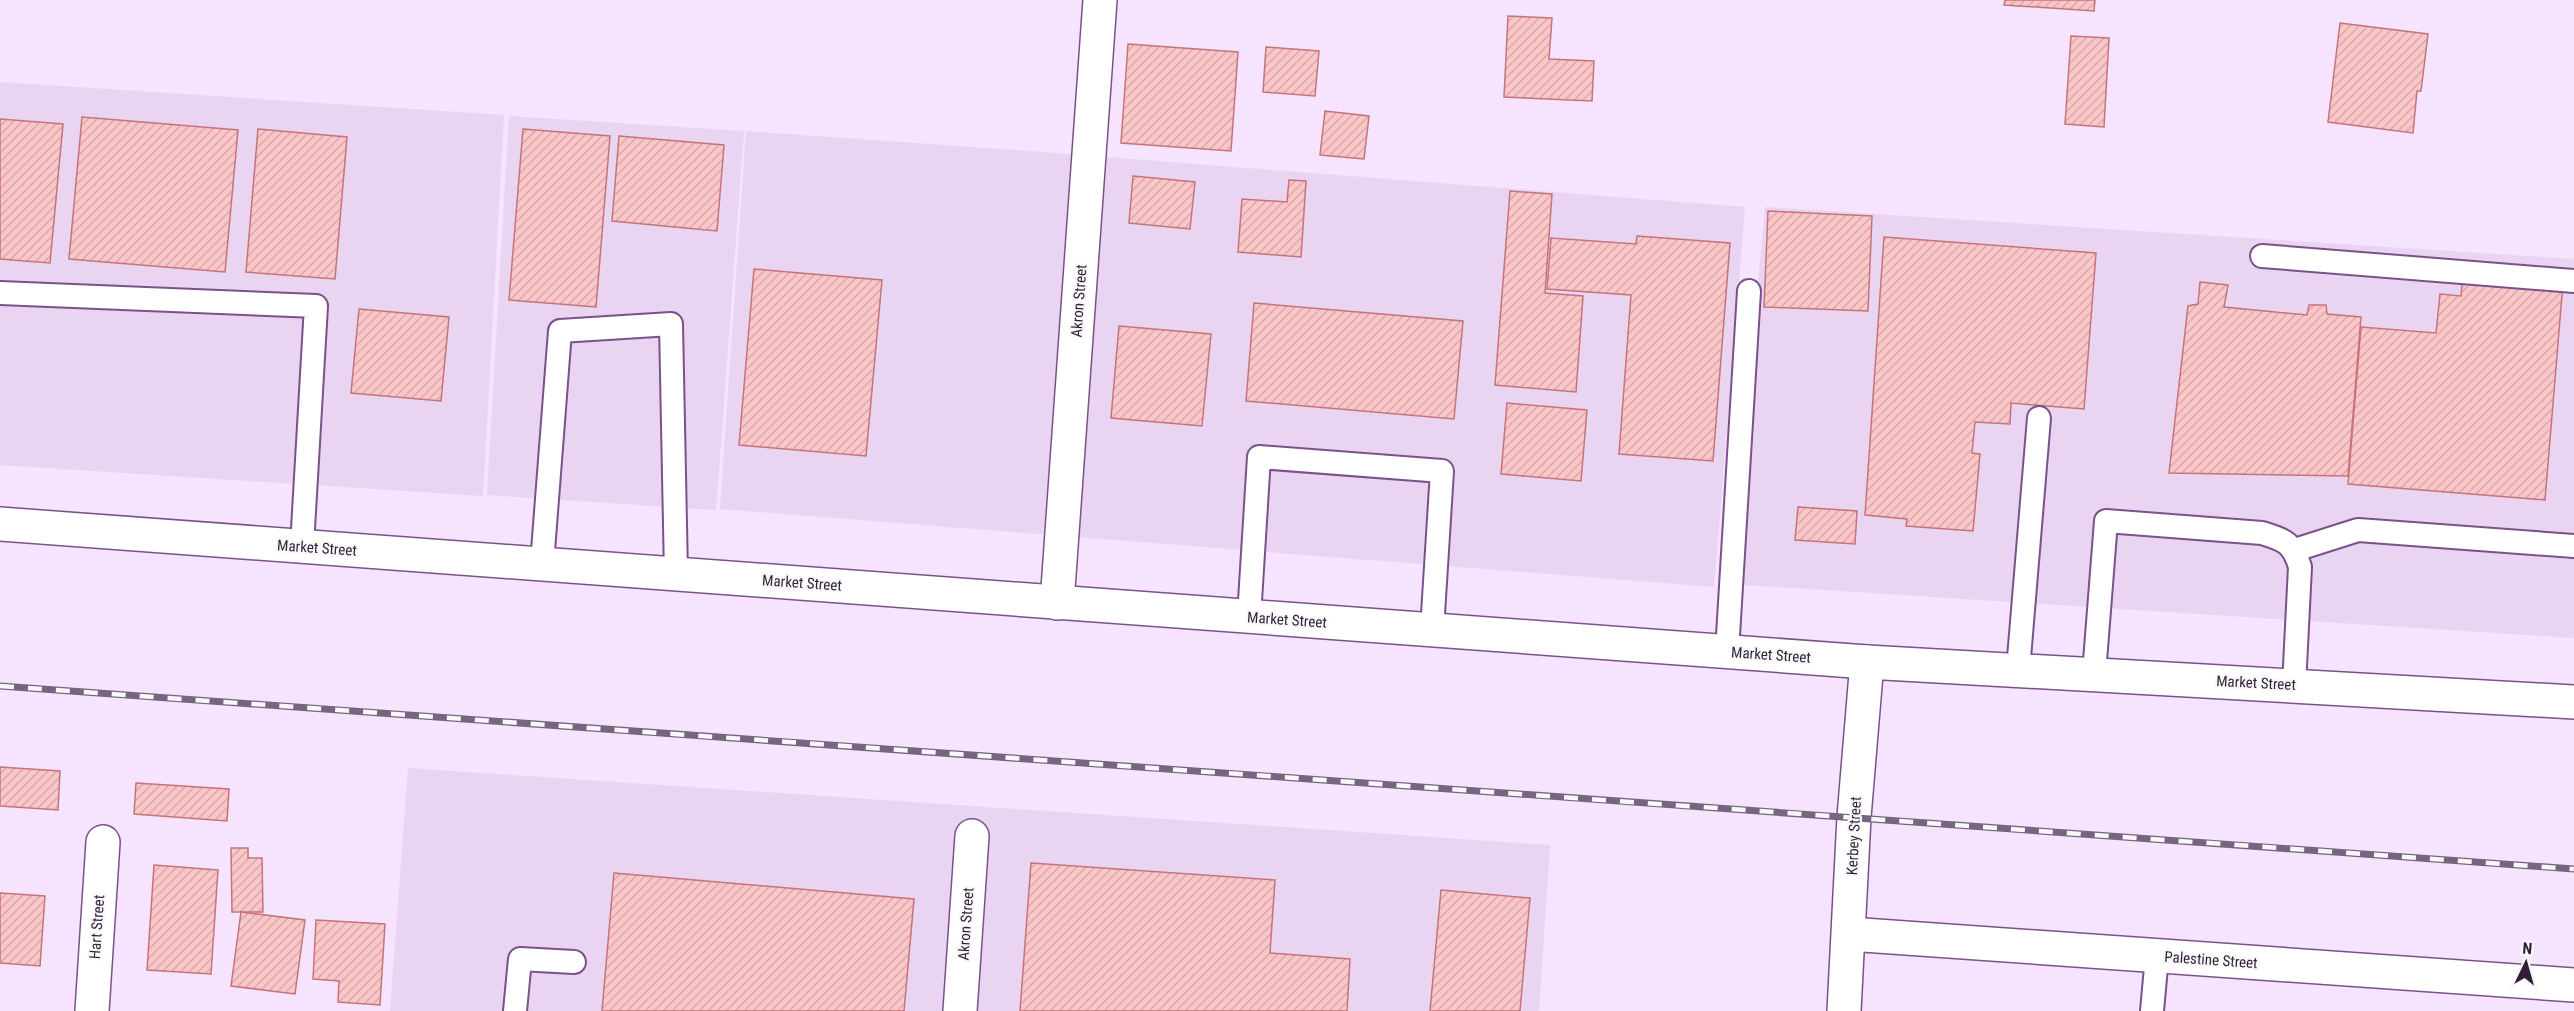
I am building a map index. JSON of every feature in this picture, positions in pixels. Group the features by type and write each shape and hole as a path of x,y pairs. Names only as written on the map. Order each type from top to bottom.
{"main road":[{"name":"Akron Street","path":"1057,603 1101,0"},
{"name":"Market Street","path":"0,524 1867,662 2574,702"},
{"name":"Kerbey Street","path":"1844,1011 1854,817 1867,662"},
{"name":"Akron Street","path":"960,1011 972,836"},
{"name":"Hart Street","path":"92,1011 103,843"},
{"name":"Palestine Street","path":"1849,934 2574,985"}],"lane":[{"path":"2262,256 2574,282"},
{"path":"1727,652 1749,291"},
{"path":"0,293 315,306 302,546"},
{"path":"542,564 560,331 671,324 676,574"},
{"path":"2018,670 2039,418"},
{"path":"1249,617 1259,457 1442,471 1432,630"},
{"path":"2094,674 2106,521 2262,533 2281,539 2295,550 2300,567 2294,686"},
{"path":"2295,550 2358,530 2574,546"},
{"path":"2152,1011 2157,956"},
{"path":"515,1011 520,959 574,962"}],"shaded area":[{"path":"0,82 504,115 483,496 0,465"},
{"path":"509,116 744,131 716,510 487,495"},
{"path":"746,131 1745,207 1714,587 720,509"},
{"path":"1765,207 2574,259 2574,638 1730,584"},
{"path":"408,768 1550,845 1539,1011 390,1011"}],"building":[{"path":"2005,0 2095,0 2094,11 2004,5"},
{"path":"1508,16 1552,18 1549,59 1594,61 1592,101 1504,97"},
{"path":"2340,23 2428,34 2421,91 2417,91 2413,133 2328,122"},
{"path":"2071,36 2109,38 2104,127 2065,124"},
{"path":"1128,44 1238,52 1231,151 1121,143"},
{"path":"1266,47 1319,51 1315,96 1263,92"},
{"path":"1325,111 1369,116 1364,159 1320,155"},
{"path":"82,117 238,130 225,272 69,259"},
{"path":"0,119 63,124 50,263 0,259"},
{"path":"258,129 347,137 335,279 246,272"},
{"path":"523,129 610,136 596,307 509,300"},
{"path":"619,136 724,145 717,231 612,221"},
{"path":"1133,176 1195,182 1190,229 1129,223"},
{"path":"1289,180 1306,181 1301,257 1238,252 1242,199 1287,202"},
{"path":"1510,191 1552,194 1545,293 1583,296 1576,392 1495,385"},
{"path":"1768,211 1872,216 1868,311 1764,307"},
{"path":"1637,236 1730,243 1713,461 1619,454 1631,295 1547,289 1551,238 1636,244"},
{"path":"1884,237 2096,253 2084,409 2011,403 2010,424 1975,422 1972,453 1980,454 1973,531 1906,526 1907,519 1865,515"},
{"path":"754,269 882,280 866,456 739,445"},
{"path":"2463,275 2563,283 2545,500 2348,484 2361,327 2436,333 2440,294 2461,296"},
{"path":"2200,282 2228,285 2224,307 2307,315 2309,305 2326,305 2327,314 2361,317 2348,476 2169,473 2188,306 2198,304"},
{"path":"1254,303 1463,321 1454,419 1246,401"},
{"path":"359,309 449,317 441,401 351,393"},
{"path":"1119,326 1211,334 1202,426 1111,418"},
{"path":"1507,403 1587,410 1581,481 1501,474"},
{"path":"1798,507 1857,511 1855,544 1795,540"},
{"path":"0,767 60,771 58,810 0,806"},
{"path":"136,783 229,789 227,821 134,814"},
{"path":"231,848 248,848 248,858 262,858 263,912 232,912"},
{"path":"1031,863 1275,880 1270,953 1350,959 1347,1011 1020,1011"},
{"path":"154,865 218,870 211,974 147,970"},
{"path":"614,873 914,899 904,1011 602,1011"},
{"path":"1441,890 1530,898 1520,1011 1430,1011"},
{"path":"0,893 45,896 40,966 0,963"},
{"path":"241,912 305,920 295,994 231,986"},
{"path":"316,920 385,924 380,1005 338,1002 339,981 313,979"}],"railway":[{"path":"0,686 2574,869"}]}
